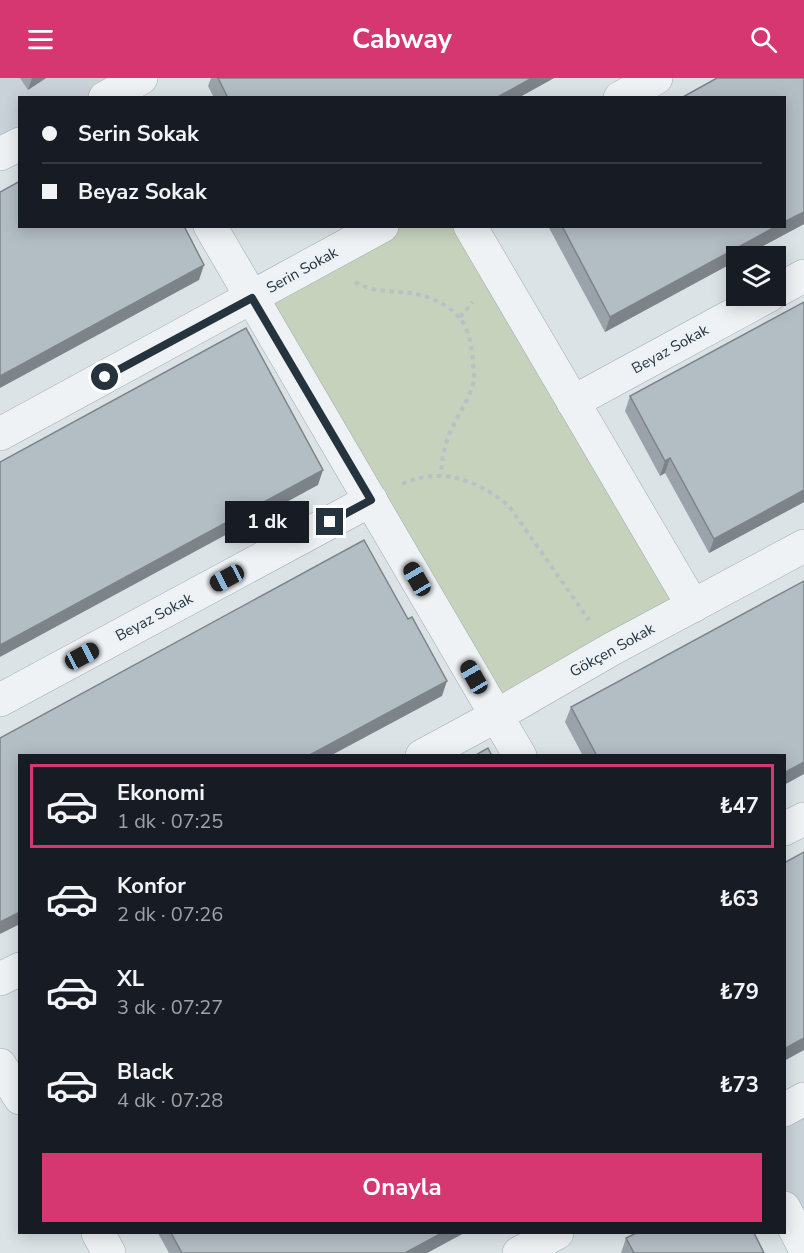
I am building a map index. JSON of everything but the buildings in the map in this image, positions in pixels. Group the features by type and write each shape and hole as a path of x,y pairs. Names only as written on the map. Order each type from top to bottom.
{"street":[{"path":"624,96 656,78"},
{"path":"0,154 18,145"},
{"path":"211,228 519,754"},
{"name":"Serin Sokak","path":"0,434 378,228"},
{"path":"471,228 693,606"},
{"path":"786,286 804,276"},
{"name":"Beyaz Sokak","path":"573,402 750,306"},
{"name":"Beyaz Sokak","path":"0,700 371,500"},
{"name":"Gökçen Sokak","path":"426,754 610,650 804,546"},
{"path":"786,829 804,819"},
{"path":"0,979 18,970"},
{"path":"0,1065 18,1095"},
{"path":"786,1109 804,1099"},
{"path":"786,1212 804,1247"},
{"path":"99,1234 109,1253"},
{"path":"519,1253 554,1234"}],"path":[{"path":"334,253 354,281 365,288 380,292 419,293 451,308 466,327 474,379 468,400 449,434 442,454 441,475"},
{"path":"371,500 412,479 441,475 461,478 494,494 508,506 610,650"}],"shaded area":[{"path":"0,78 141,78 107,96 18,96 18,145 0,154"},
{"path":"804,1099 804,1247 786,1210 786,1109"}],"green space":[{"path":"380,228 471,228 693,606 496,716 252,298"}],"route":[{"path":"105,377 252,298 371,500 330,522"}]}
